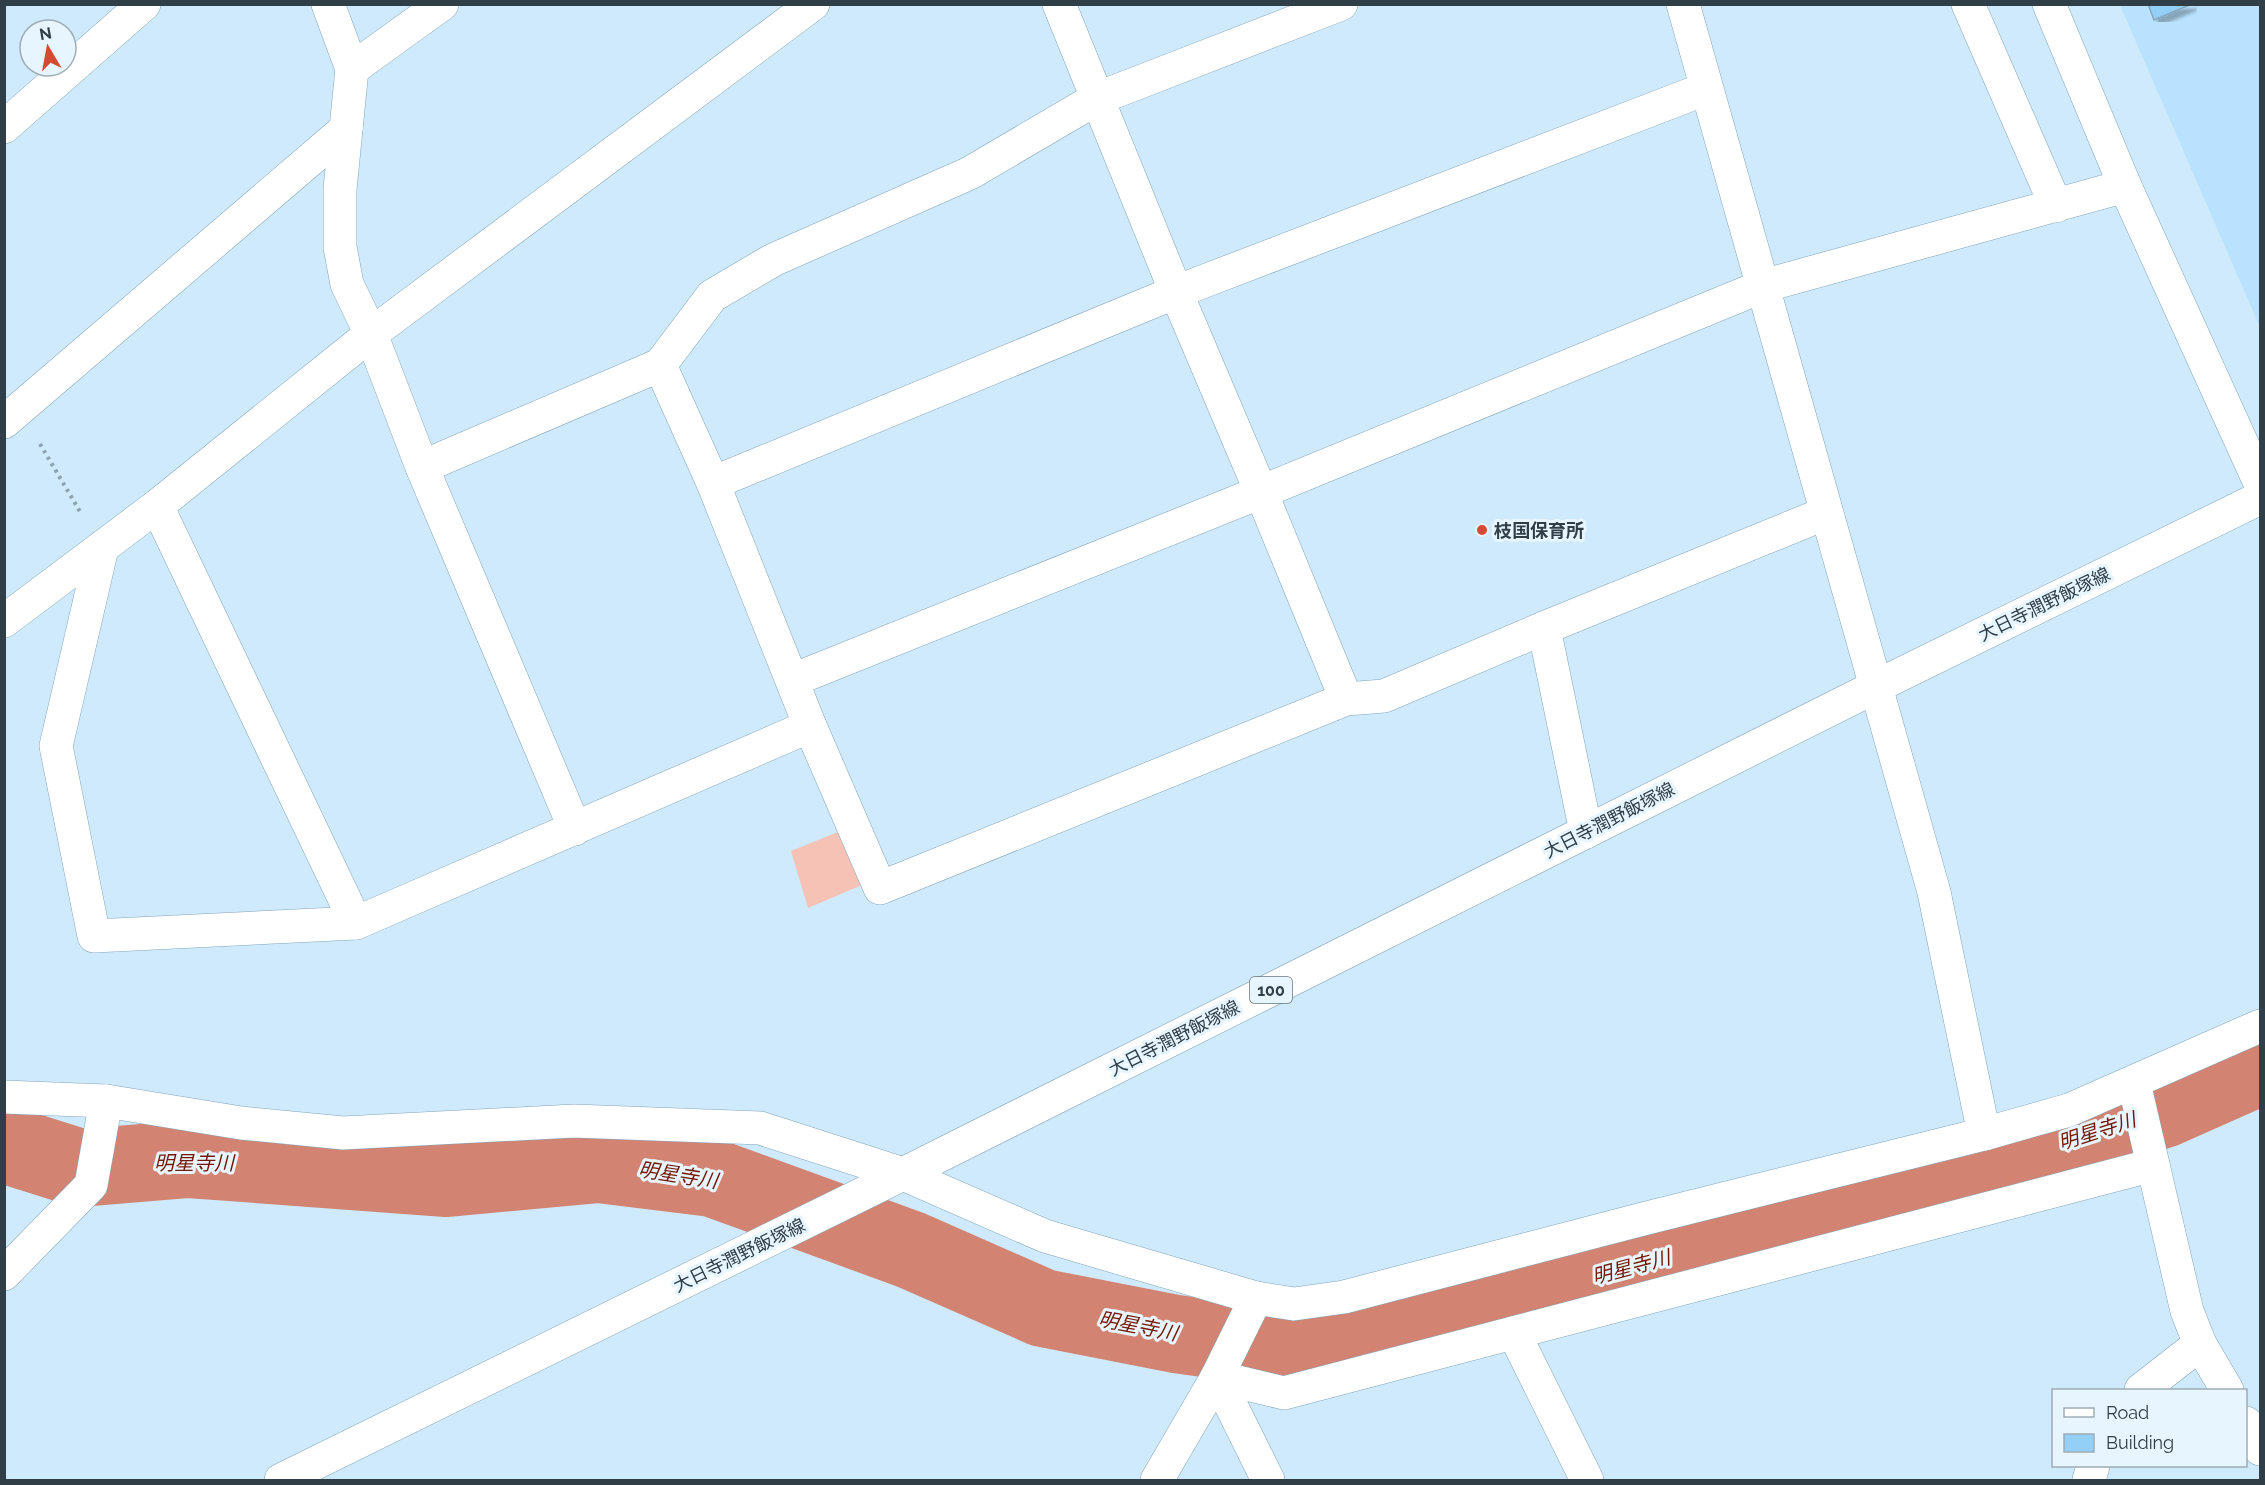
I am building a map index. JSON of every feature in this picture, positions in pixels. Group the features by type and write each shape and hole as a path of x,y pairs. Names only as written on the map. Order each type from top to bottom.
{"street":[{"path":"4,127 144,4"},
{"path":"328,4 352,69 340,189 340,247 347,284 371,334 422,467 575,829"},
{"path":"352,69 442,4"},
{"path":"4,621 157,506 371,334 813,4"},
{"path":"1059,4 1096,99 1346,699"},
{"path":"422,467 660,365 712,296 773,260 970,173 1096,99 1341,4"},
{"path":"1683,4 1705,89 1934,892 1984,1134"},
{"path":"1968,4 2056,206"},
{"path":"2049,4 2125,186 2260,483"},
{"path":"713,483 1176,292 1705,89"},
{"path":"12,416 346,129"},
{"path":"793,680 1261,492 1763,286 2125,186"},
{"path":"660,365 713,483 810,726 880,888 1346,699 1384,696 1826,513"},
{"name":"大日寺潤野飯塚線","path":"281,1480 903,1174 1876,686 2260,498"},
{"path":"157,506 356,923"},
{"path":"102,548 56,746 94,936 356,923 810,726"},
{"path":"1544,628 1586,832"},
{"path":"4,1097 106,1101 241,1123 343,1133 574,1121 760,1128 903,1174 1045,1236 1256,1298 1294,1304 1344,1297 1984,1134 2069,1110 2137,1096 2260,1026"},
{"path":"2137,1096 2187,1311 2200,1344 2226,1389"},
{"path":"4,1275 91,1185 106,1101"},
{"path":"1217,1377 1284,1392 1514,1333 2151,1155"},
{"path":"1157,1480 1217,1377 1256,1298"},
{"path":"1514,1333 1587,1480"},
{"path":"2142,1389 2200,1344"},
{"path":"1217,1377 1268,1480"},
{"path":"2247,1425 2260,1449"}],"path":[{"path":"12,416 102,548"}],"shaded area":[{"path":"2120,5 2260,5 2260,327"},
{"path":"838,832 862,885 808,908 791,851"}],"building":[{"path":"2148,4 2192,4 2154,20"}],"waterway":[{"name":"明星寺川","path":"4,1144 80,1168 189,1159 447,1178 599,1164 713,1178 911,1250 1043,1308 1176,1334 1256,1345 1302,1345 1577,1281 1923,1189 2163,1109 2260,1066"}],"place":[{"name":"枝国保育所","path":"1482,530"}]}
